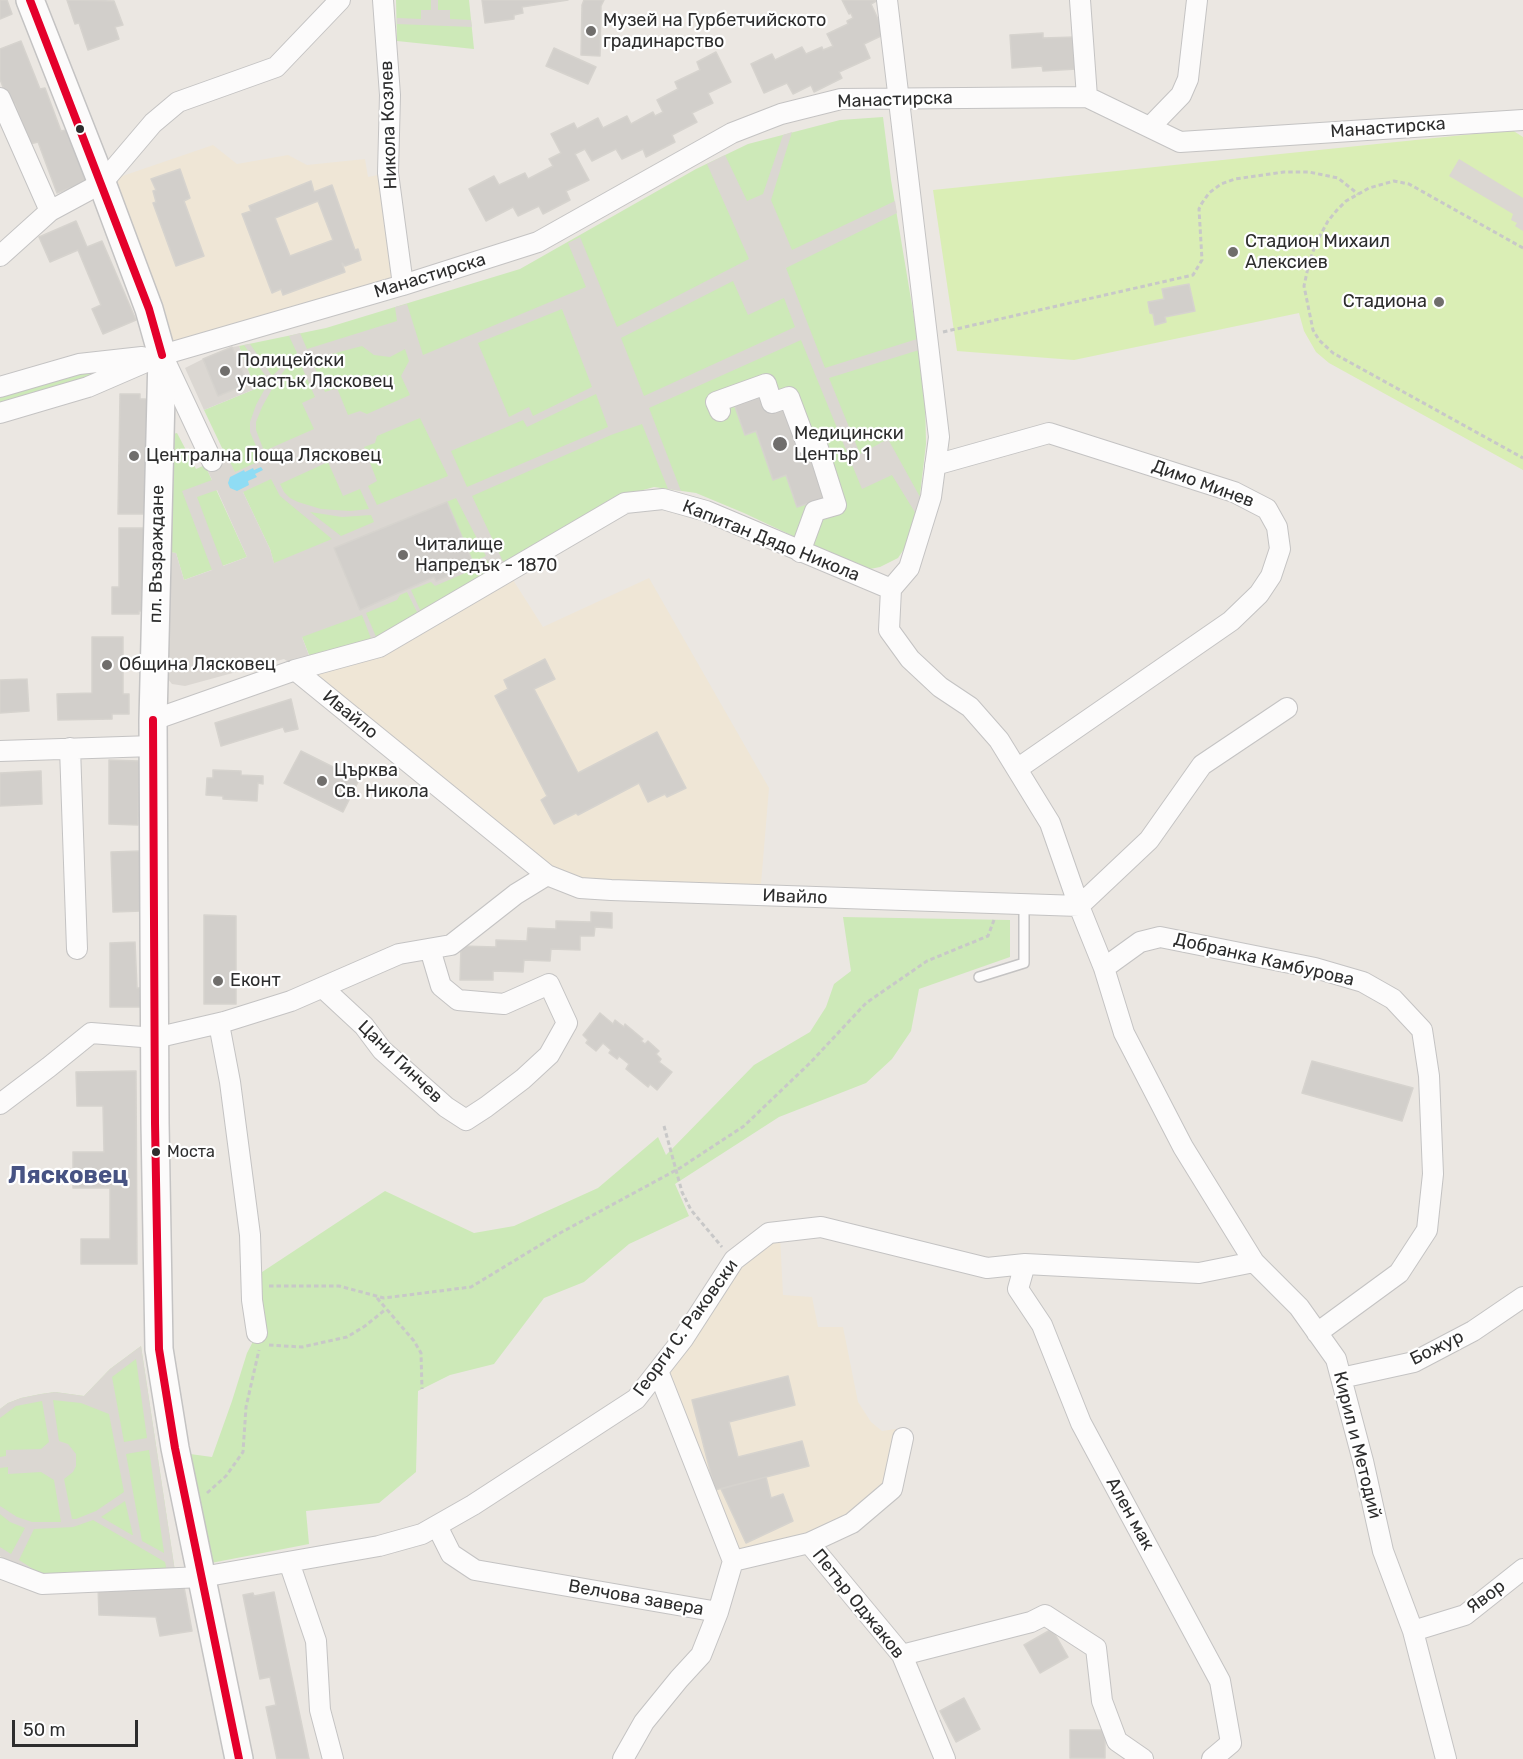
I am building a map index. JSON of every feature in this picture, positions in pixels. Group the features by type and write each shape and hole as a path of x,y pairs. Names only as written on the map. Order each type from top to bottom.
{"street":[{"name":"пл. Възраждане","path":"30,0 149,309 162,355 153,733 159,1349 186,1501 239,1759"},
{"path":"0,256 50,211 102,183 153,123 178,102 276,67 340,0"},
{"name":"Никола Козлев","path":"383,0 390,95 388,173 403,285"},
{"path":"886,0 939,437 931,497 909,568 891,590 889,630 910,659 940,687 970,707 999,740 1050,823 1079,906 1149,840 1202,765 1287,708"},
{"path":"1080,0 1087,98"},
{"path":"1150,127 1181,95 1188,79 1197,0"},
{"path":"0,98 50,211"},
{"name":"Манастирска","path":"162,355 403,285 538,242 732,134 781,114 841,99 1087,98 1180,141 1523,120"},
{"path":"0,387 79,364 162,355"},
{"path":"0,413 88,387 162,355"},
{"path":"162,355 212,461"},
{"path":"720,411 716,402 766,384 772,403 789,397 807,445 816,442 836,505 815,512 800,552"},
{"name":"Димо Минев","path":"936,465 1049,433 1234,492 1267,509 1277,527 1280,549 1271,576 1259,594 1231,621 1017,770"},
{"name":"Капитан Дядо Никола","path":"295,670 379,646 625,503 663,499 706,511 891,590"},
{"path":"0,751 70,748 153,733 295,670"},
{"name":"Ивайло","path":"295,670 547,875 580,888 1000,905 1079,906"},
{"path":"70,748 76,949"},
{"path":"0,1104 91,1033 155,1038 219,1024 291,1001 399,954 451,945 516,894 547,875"},
{"name":"Кирил и Методий","path":"1079,906 1104,968 1124,1033 1183,1147 1254,1262 1299,1307 1336,1359 1363,1461 1383,1551 1413,1631 1446,1759"},
{"name":"Добранка Камбурова","path":"1104,968 1140,942 1160,937 1316,968 1363,982 1393,999 1422,1030 1429,1076 1433,1174 1427,1230 1399,1273 1317,1333"},
{"name":"Цани Гинчев","path":"323,988 364,1026 382,1050 446,1107 466,1120 523,1079 549,1055 567,1023 549,984 504,1004 458,1000 441,986 430,949"},
{"path":"219,1024 230,1082 250,1235 252,1300 257,1333"},
{"name":"Георги С. Раковски","path":"0,1568 42,1584 202,1577 379,1546 422,1534 536,1465 636,1399 683,1339 734,1260 769,1233 822,1227 987,1268 1025,1264 1199,1273 1254,1262"},
{"name":"Ален мак","path":"1025,1264 1018,1289 1042,1325 1081,1423 1220,1681 1231,1743 1212,1759"},
{"name":"Божур","path":"1341,1378 1413,1362 1520,1305"},
{"path":"657,1371 733,1561 718,1612"},
{"path":"809,1543 852,1523 892,1489 903,1438"},
{"name":"Велчова завера","path":"437,1526 451,1554 475,1570 718,1612 701,1655 644,1722 623,1759"},
{"name":"Петър Оджаков","path":"733,1561 809,1543 902,1655 945,1759"},
{"path":"290,1562 316,1641 320,1710 333,1759"},
{"name":"Явор","path":"1413,1631 1464,1615 1523,1569"},
{"path":"902,1655 1031,1622 1045,1615 1095,1648 1102,1701 1117,1741 1143,1759"}],"lane":[{"path":"979,978 1024,963 1024,904"}],"path":[{"path":"927,335 1193,275 1202,260 1199,209 1202,202 1221,184 1235,179 1284,172 1309,172 1338,178 1358,194"},
{"path":"1523,248 1409,184 1394,181 1369,188 1346,201 1328,221 1316,243 1304,286 1312,330 1333,353 1523,458"},
{"path":"252,1280 273,1287 339,1286 384,1298 471,1287 560,1233 675,1171 744,1126 867,1004 927,961 988,936 1000,905"},
{"path":"664,1126 675,1171 692,1209 734,1260"},
{"path":"376,1297 414,1341 421,1353 422,1389"},
{"path":"186,1501 205,1495 226,1476 243,1452 246,1407 259,1352 258,1344 302,1347 347,1337 386,1309"}],"shaded area":[{"path":"431,0 438,0 438,10 450,10 450,19 471,20 472,27 397,24 397,18 421,19 421,10 431,10"},
{"path":"792,132 771,200 792,250 895,201 897,213 786,268 825,368 917,339 919,350 829,378 860,454 888,439 920,497 916,514 892,475 862,489 801,340 649,408 681,491 668,489 642,424 611,435 472,496 508,572 379,647 299,669 284,659 185,686 172,684 167,678 166,552 176,553 184,580 212,570 182,491 212,480 205,465 226,454 235,472 262,460 250,432 250,422 269,381 244,345 250,344 272,376 297,353 289,336 300,333 307,349 397,321 395,307 407,304 423,355 586,287 568,243 580,237 617,327 749,259 707,164 725,155 747,201 763,194 783,135","holes":["733,281 748,315 784,298 795,327 644,396 621,338","562,309 592,387 533,416 529,407 509,417 478,343","362,346 374,355 390,357 405,349 409,361 401,376 410,395 367,414 360,411 348,415 337,388 325,392 310,356 328,355","298,358 315,397 302,403 314,429 264,451 256,430 256,422 277,380 290,363","596,394 608,427 467,487 451,451 523,420 527,427","420,418 448,476 377,505 368,486 377,481 364,447 375,443 377,436","328,462 343,496 360,489 369,509 350,511 321,509 290,498 280,484","271,479 280,496 332,539 274,563 270,549 243,492","217,490 247,557 223,566 197,497","456,498 486,556 473,562 474,565 434,577 360,610 334,548","310,512 342,517 371,515 374,522 341,536","487,560 492,569 421,612 411,590 431,582 435,586 479,567 478,564","407,592 418,614 377,639 366,613 397,600 400,595","362,615 372,641 310,658 302,637"]},
{"path":"213,145 237,164 288,155 307,165 365,159 368,177 388,173 403,285 162,355 102,183"},
{"path":"1459,159 1523,198 1523,231 1515,226 1517,223 1511,220 1513,214 1449,176"},
{"path":"239,346 255,389 204,410 185,368 203,359 219,396 247,384 232,347"},
{"path":"508,572 543,627 649,578 769,788 760,896 547,875 299,669"},
{"path":"780,1236 783,1295 812,1297 818,1327 843,1327 858,1402 871,1422 882,1431 896,1429 903,1438 892,1489 852,1523 733,1561 658,1371 734,1260"},
{"path":"141,1346 176,1578 42,1584 0,1556 0,1547 11,1554 25,1528 10,1522 0,1514 0,1506 17,1517 32,1522 61,1522 54,1480 41,1472 8,1474 8,1467 0,1468 0,1457 6,1456 6,1450 41,1449 49,1442 42,1401 16,1406 0,1418 0,1409 21,1398 41,1394 55,1392 84,1396 110,1369","holes":["136,1359 147,1438 124,1442 112,1377","53,1400 81,1403 109,1414 124,1492 96,1511 72,1519 64,1479 73,1472 76,1466 76,1454 68,1444 59,1441","149,1450 164,1553 142,1541 126,1454","125,1501 132,1535 101,1517","93,1520 165,1562 167,1571 44,1576 19,1560 34,1529 73,1527"]}],"green space":[{"path":"396,0 469,0 474,49 397,41"},
{"path":"883,117 925,397 926,444 919,503 908,543 898,558 880,567 865,570 696,493 654,487 625,495 379,647 313,665 300,632 360,610 337,555 274,564 270,549 204,410 255,389 239,346 326,328 520,269 696,169 748,144 840,120"},
{"name":"Стадион Михаил Алексиев","path":"1512,130 1523,137 1523,470 1329,363 1316,352 1304,331 1299,313 1074,360 957,351 933,190"},
{"path":"162,355 0,413 0,387"},
{"path":"177,433 196,469 205,465 247,557 184,580 176,553 166,552 165,436"},
{"path":"843,917 1010,920 1010,957 919,989 911,1031 892,1059 866,1083 779,1117 675,1184 689,1216 629,1244 584,1282 544,1298 494,1364 450,1375 418,1391 416,1472 379,1503 306,1511 309,1544 211,1563 190,1454 212,1457 247,1353 259,1330 259,1274 385,1191 474,1233 514,1226 598,1188 658,1137 666,1155 754,1065 810,1032 826,1007 834,984 851,971"},
{"path":"141,1346 176,1578 42,1584 0,1556 0,1409 21,1398 41,1394 55,1392 84,1396 110,1369"}],"water":[{"path":"261,467 263,470 255,474 257,477 248,481 249,485 237,491 230,488 228,483 230,477 244,470 245,472"}],"building":[{"path":"0,0 7,0 12,14 0,19"},
{"path":"67,0 114,1 123,25 115,27 119,39 88,50 79,23 75,24"},
{"name":"Музей на Гурбетчийското градинарство","path":"482,0 568,0 522,7 523,13 514,15 514,19 485,23"},
{"name":"Музей на Гурбетчийското градинарство","path":"584,0 604,0 601,6 600,56 581,55"},
{"path":"842,0 878,0 871,4 885,34 864,44 870,58 839,72 842,78 814,92 811,85 793,94 787,83 764,93 751,64 772,54 775,60 802,47 806,54 822,47 823,50 833,46 827,34 848,24 847,21 853,18"},
{"path":"1043,33 1043,38 1076,37 1077,69 1043,71 1042,66 1012,68 1010,35"},
{"path":"21,41 40,89 45,88 61,131 66,130 69,139 74,137 91,180 57,193 38,142 30,144 15,104 10,106 0,79 0,49"},
{"name":"Музей на Гурбетчийското градинарство","path":"554,48 596,67 588,84 546,66"},
{"path":"716,52 731,82 708,93 713,103 692,113 697,122 672,135 675,142 646,157 643,149 622,159 616,149 592,161 585,149 575,154 589,180 566,191 570,200 543,214 539,206 518,216 513,207 486,221 469,189 494,176 499,185 525,173 528,179 553,166 549,159 561,153 551,134 574,123 577,129 598,118 603,128 627,116 631,124 653,112 655,116 663,112 657,100 678,89 675,82 700,70 697,62"},
{"path":"180,169 190,198 184,201 204,256 176,266 153,203 156,202 153,191 156,190 151,179"},
{"path":"311,181 314,192 332,185 355,250 358,249 361,260 345,266 342,263 345,272 283,295 281,289 272,293 242,214 251,211 249,206","holes":["318,201 333,240 290,256 275,218"]},
{"path":"76,221 87,247 102,241 136,320 103,334 92,309 101,305 78,250 50,262 39,237"},
{"path":"1189,284 1195,311 1165,317 1166,322 1155,325 1148,302 1164,299 1162,289"},
{"name":"Полицейски участък Лясковец","path":"232,347 248,384 218,396 203,359"},
{"name":"Медицински Център 1","path":"762,391 770,414 788,408 804,456 810,454 825,498 797,507 786,475 773,480 756,431 745,435 733,401"},
{"name":"Централна Поща Лясковец","path":"120,394 140,394 140,399 151,399 148,514 118,514"},
{"name":"Читалище Напредък - 1870","path":"447,502 474,565 436,581 434,577 360,610 334,548"},
{"path":"119,528 151,528 151,611 139,611 139,614 112,614 112,587 119,587"},
{"name":"Община Лясковец","path":"92,637 123,637 123,694 129,694 129,714 112,714 112,719 58,720 57,694 92,693"},
{"path":"545,659 555,679 534,689 578,773 657,732 686,788 667,797 665,794 648,802 639,783 578,815 576,813 554,824 541,800 547,796 495,696 508,689 504,680"},
{"path":"27,679 29,711 0,713 0,680"},
{"path":"291,699 298,729 285,732 283,727 221,746 215,723"},
{"name":"Църква Св. Никола","path":"301,751 359,780 343,812 284,783"},
{"path":"109,760 139,761 138,825 109,824"},
{"path":"213,770 241,771 241,775 263,776 263,784 258,783 257,801 223,799 223,796 206,795 207,778 213,778"},
{"path":"41,771 42,804 0,806 0,773"},
{"path":"141,851 142,911 113,912 111,852"},
{"path":"591,912 612,913 612,928 595,927 594,936 580,936 580,950 551,949 550,961 524,960 523,972 493,971 493,980 460,980 461,946 496,947 496,940 527,941 528,928 556,929 556,921 591,922"},
{"path":"204,915 236,916 236,1004 204,1004"},
{"path":"135,942 137,988 140,988 141,1007 110,1007 110,943"},
{"path":"600,1013 613,1024 615,1020 624,1027 625,1024 643,1039 641,1041 645,1044 648,1041 659,1051 656,1054 661,1059 659,1062 672,1072 657,1090 650,1084 648,1087 626,1069 629,1064 619,1056 617,1059 609,1053 611,1050 603,1043 596,1051 586,1043 588,1040 583,1035"},
{"path":"1312,1061 1413,1088 1402,1121 1302,1093"},
{"path":"136,1071 137,1264 81,1264 81,1239 110,1239 110,1188 73,1188 73,1152 104,1152 103,1106 77,1106 76,1072"},
{"path":"788,1376 795,1405 729,1422 738,1457 802,1441 809,1466 715,1490 692,1400"},
{"path":"766,1477 771,1498 783,1494 793,1521 746,1543 721,1489"},
{"path":"98,1586 184,1587 192,1631 160,1636 156,1617 99,1615"},
{"path":"274,1592 309,1759 277,1759 266,1707 276,1705 270,1677 260,1679 243,1595 253,1593 254,1596"},
{"path":"1052,1629 1068,1657 1040,1673 1024,1645"},
{"path":"964,1698 980,1729 956,1742 940,1711"},
{"path":"1070,1730 1105,1730 1105,1758 1070,1758"}],"transit line":[{"path":"30,0 149,309 162,355"},
{"path":"153,720 155,1123 159,1349 175,1448 239,1759"}],"place":[{"name":"Музей на Гурбетчийското градинарство","path":"591,31"},
{"name":"Стадион Михаил Алексиев","path":"1233,252"},
{"name":"Стадиона","path":"1439,302"},
{"name":"Полицейски участък Лясковец","path":"225,371"},
{"name":"Медицински Център 1","path":"780,444"},
{"name":"Централна Поща Лясковец","path":"134,456"},
{"name":"Читалище Напредък - 1870","path":"403,555"},
{"name":"Община Лясковец","path":"107,665"},
{"name":"Църква Св. Никола","path":"322,781"},
{"name":"Еконт","path":"218,981"},
{"name":"Моста","path":"156,1152"}],"district":[{"name":"Лясковец","path":"68,1176"}]}
